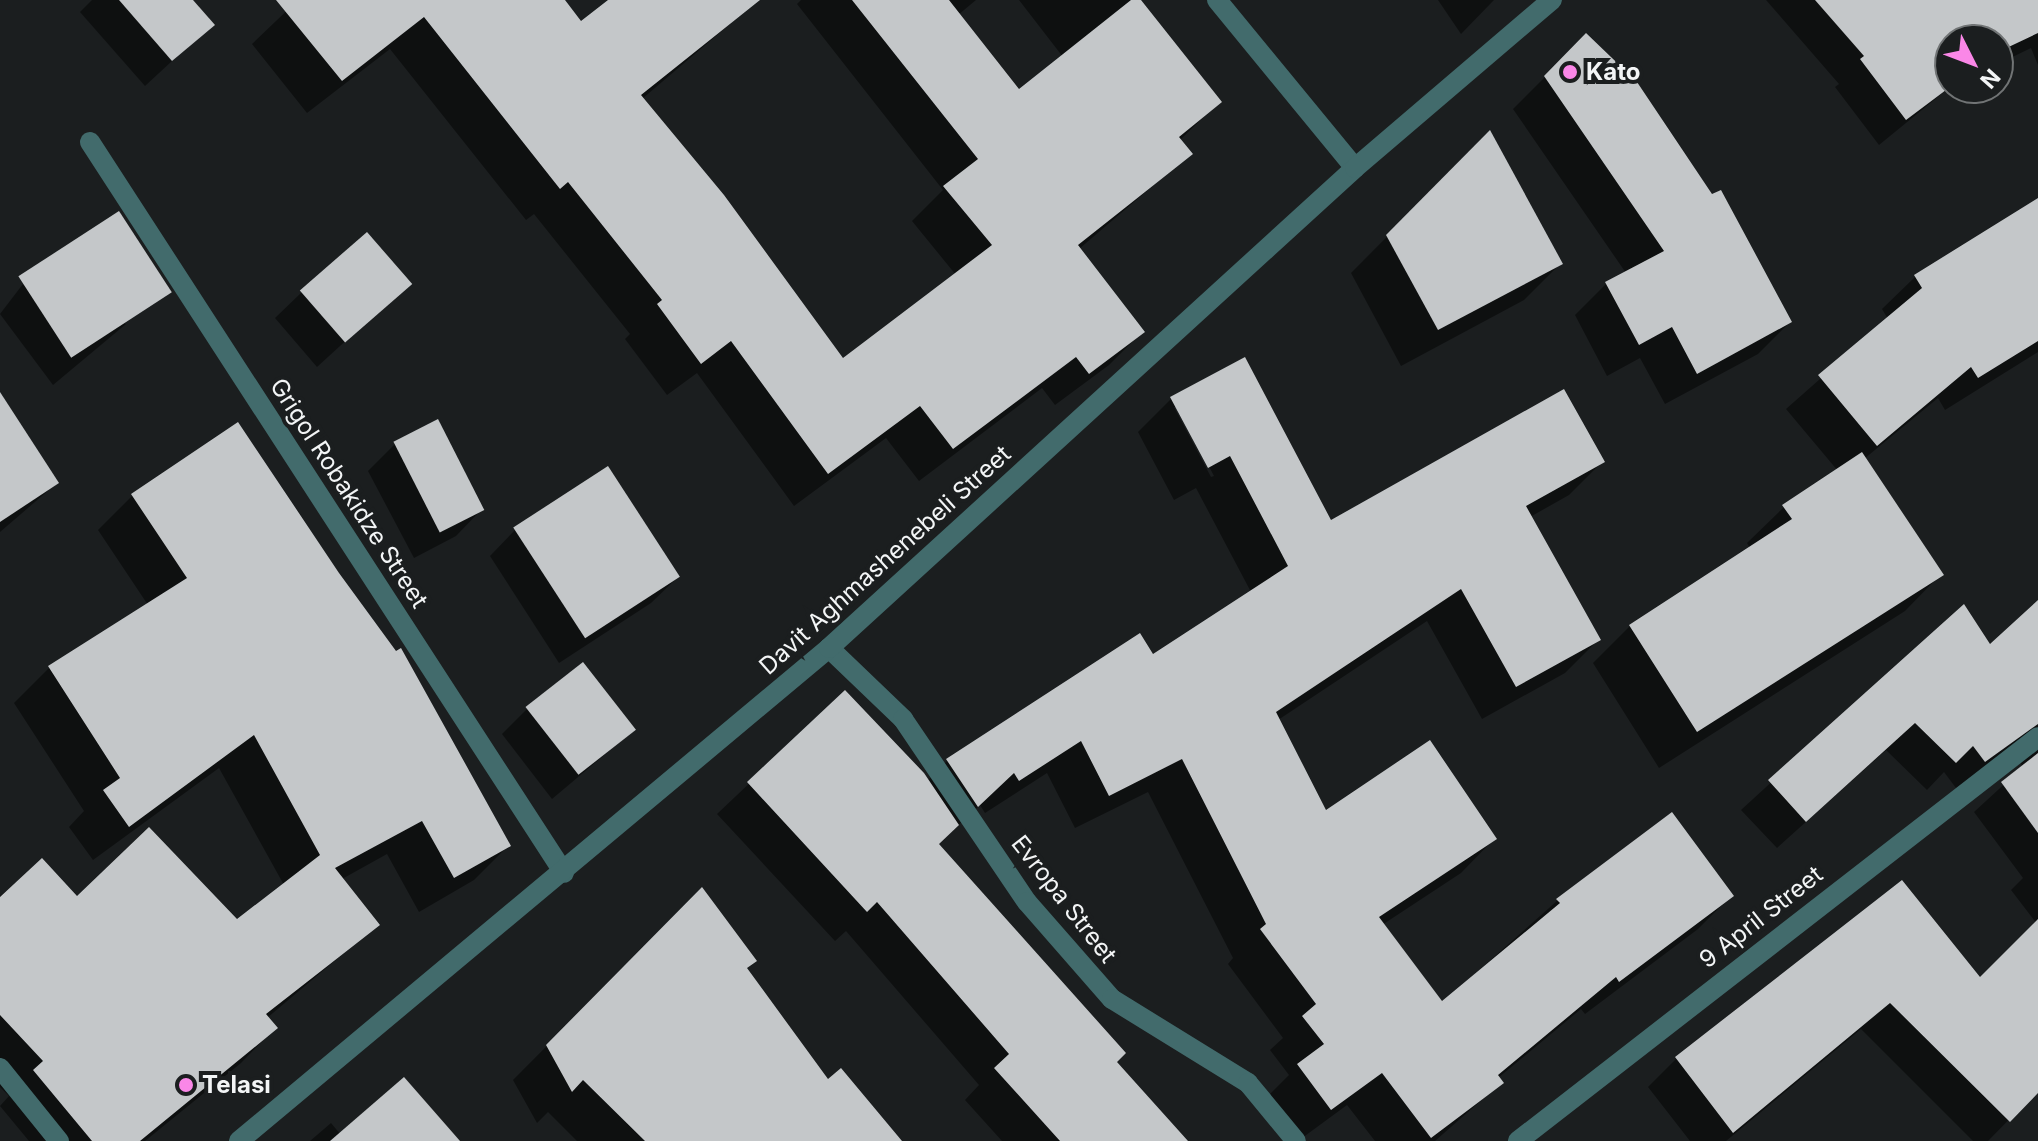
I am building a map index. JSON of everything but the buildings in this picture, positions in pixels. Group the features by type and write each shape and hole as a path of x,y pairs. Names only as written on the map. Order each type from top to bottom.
{"street":[{"path":"1217,0 1355,168"},
{"name":"Davit Aghmashenebeli Street","path":"239,1141 564,873 829,648 1355,168 1552,0"},
{"name":"Grigol Robakidze Street","path":"90,142 564,873"},
{"name":"Evropa Street","path":"829,648 903,719 1027,902 1112,999 1248,1083 1296,1141"},
{"name":"9 April Street","path":"1518,1141 2038,737"},
{"path":"0,1068 59,1141"}],"place":[{"name":"Kato","path":"1570,72"},
{"name":"Telasi","path":"186,1085"}]}
